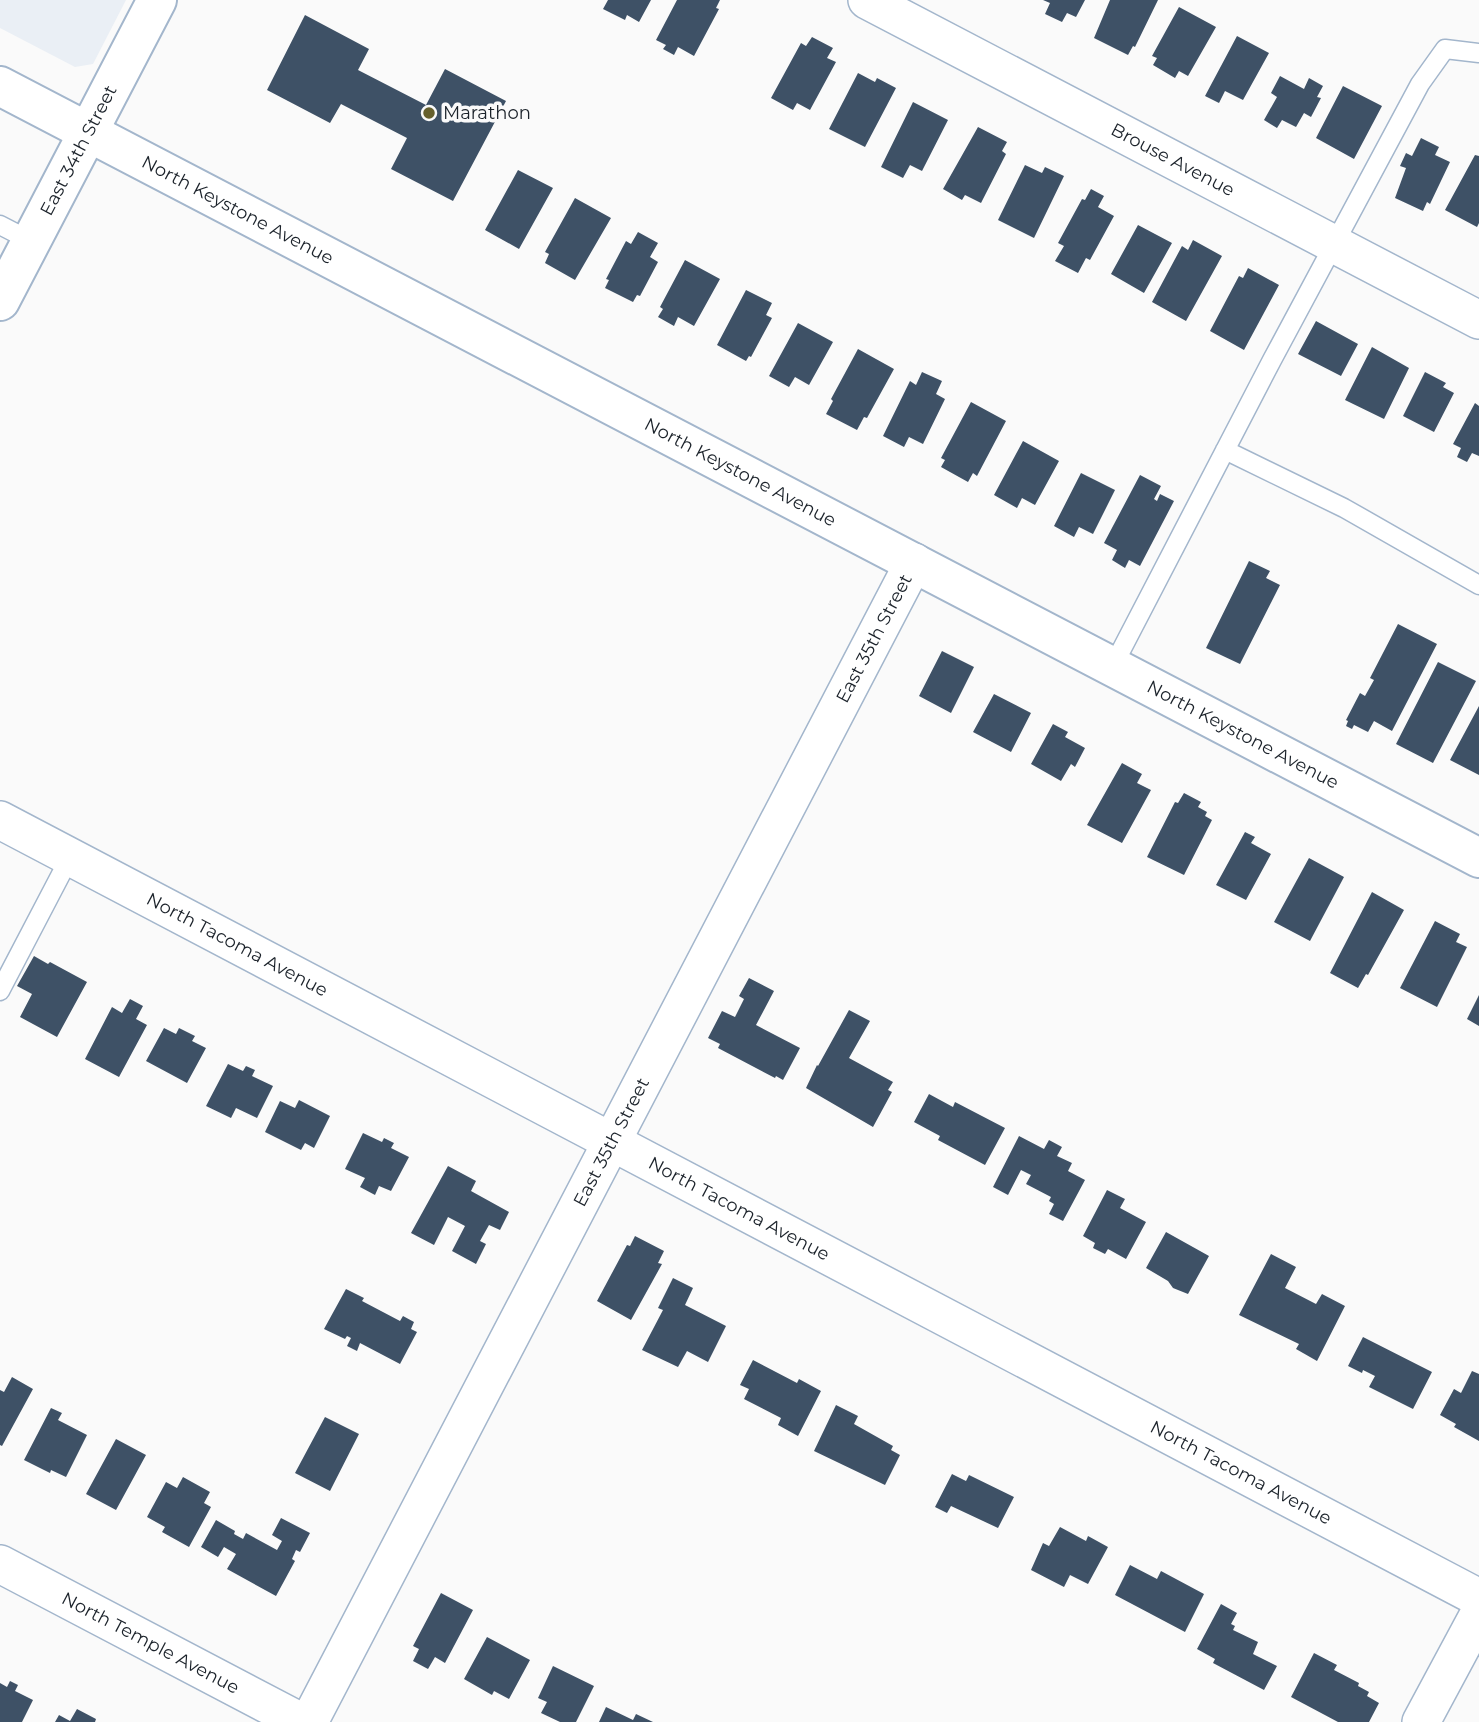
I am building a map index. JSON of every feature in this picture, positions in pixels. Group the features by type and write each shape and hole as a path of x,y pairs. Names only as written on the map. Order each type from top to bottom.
{"main road":[{"name":"East 34th Street","path":"0,301 16,233 89,132 158,0"},
{"name":"North Keystone Avenue","path":"0,86 1479,858"}],"street":[{"name":"Brouse Avenue","path":"867,0 1479,320"},
{"name":"East 35th Street","path":"309,1722 914,562"},
{"name":"North Tacoma Avenue","path":"0,820 1479,1598"},
{"name":"North Temple Avenue","path":"0,1564 301,1722"},
{"path":"1422,1722 1479,1614"}],"lane":[{"path":"1114,667 1333,244 1420,84 1445,48 1479,53"},
{"path":"1225,450 1344,508 1479,585"},
{"path":"0,991 70,857"}],"shaded area":[{"path":"0,0 126,0 93,64 75,67 0,28"}],"building":[{"path":"608,0 651,0 639,22 627,15 625,20 603,9"},
{"path":"677,0 720,0 716,8 719,9 694,56 678,47 674,55 663,49 666,45 656,40"},
{"path":"1043,0 1085,0 1076,17 1067,13 1062,22 1045,14 1050,3"},
{"path":"1110,0 1158,0 1135,47 1133,46 1128,55 1094,38"},
{"path":"1179,7 1216,27 1188,76 1179,71 1175,78 1153,65 1157,58 1152,56"},
{"name":"Marathon","path":"305,15 369,49 358,70 426,105 445,69 506,101 453,201 391,169 407,138 341,104 330,123 267,90"},
{"path":"1237,36 1269,53 1243,100 1225,91 1219,103 1205,96"},
{"path":"812,37 833,48 827,58 836,62 810,110 797,103 793,110 771,98 801,43 806,46"},
{"path":"858,73 875,82 877,78 896,88 865,147 829,129"},
{"path":"1280,76 1304,89 1309,78 1323,86 1317,97 1321,98 1311,117 1304,113 1296,127 1282,120 1277,128 1264,120 1277,97 1271,93"},
{"path":"1343,86 1382,106 1354,159 1316,138"},
{"path":"913,102 948,120 922,171 910,165 903,178 881,167"},
{"path":"978,127 1007,142 1002,151 1006,154 981,203 965,195 962,200 943,189"},
{"path":"1421,138 1439,147 1435,155 1450,162 1430,204 1427,202 1423,211 1395,198 1406,168 1400,166 1406,153 1412,156"},
{"path":"1475,155 1479,156 1477,227 1445,210"},
{"path":"1025,165 1042,173 1045,167 1064,176 1034,238 998,220"},
{"path":"518,170 553,188 519,249 485,230"},
{"path":"1091,189 1104,196 1098,207 1114,216 1090,260 1086,258 1078,273 1055,261 1064,246 1058,243 1082,199 1085,200"},
{"path":"575,198 611,218 575,280 545,263 549,254 545,252"},
{"path":"1138,225 1172,243 1144,293 1111,274"},
{"path":"638,232 658,243 650,257 658,262 640,296 637,295 633,302 605,288 609,280 606,279 626,241 631,244"},
{"path":"1193,240 1222,256 1186,321 1152,302 1182,246 1188,250"},
{"path":"685,260 720,279 694,326 678,317 674,326 658,317 663,309 660,307"},
{"path":"1248,268 1279,285 1244,350 1210,331 1239,276 1243,278"},
{"path":"746,290 772,303 766,315 772,318 751,357 746,361 717,345"},
{"path":"1316,321 1358,344 1341,376 1298,354"},
{"path":"798,323 833,342 809,385 795,377 789,387 769,376"},
{"path":"1372,347 1409,368 1384,419 1345,400"},
{"path":"858,349 894,369 867,418 864,417 857,430 826,414 833,401 831,399"},
{"path":"922,372 942,381 936,394 945,399 923,444 909,437 904,447 883,436 910,381 916,385"},
{"path":"1425,372 1446,383 1443,387 1454,393 1434,432 1403,416"},
{"path":"971,402 1006,421 977,476 973,473 968,482 941,467 945,460 941,458"},
{"path":"1475,403 1479,406 1479,456 1472,453 1467,462 1457,457 1461,448 1453,444"},
{"path":"1023,441 1059,461 1035,505 1022,498 1017,508 994,495"},
{"path":"1081,473 1115,490 1093,534 1079,527 1074,537 1054,526"},
{"path":"1140,475 1161,486 1154,499 1157,501 1160,494 1174,501 1140,566 1129,560 1125,568 1112,560 1117,550 1104,543"},
{"path":"1249,561 1270,571 1266,578 1280,585 1240,664 1206,648"},
{"path":"1398,624 1437,644 1392,731 1374,721 1368,732 1354,725 1352,729 1346,726 1346,720 1360,693 1365,696 1374,680 1370,678"},
{"path":"942,651 974,667 951,713 919,696"},
{"path":"1438,662 1476,681 1433,763 1396,744"},
{"path":"994,694 1031,713 1011,752 973,732"},
{"path":"1479,706 1479,775 1450,760"},
{"path":"1053,724 1068,732 1065,737 1085,748 1075,767 1071,764 1061,781 1031,764"},
{"path":"1122,763 1142,774 1137,783 1151,790 1122,843 1087,825"},
{"path":"1184,793 1201,802 1198,807 1207,812 1205,816 1212,820 1184,875 1147,857 1175,802 1178,803"},
{"path":"1245,832 1255,837 1251,843 1271,854 1246,900 1216,885"},
{"path":"1309,858 1344,877 1310,941 1274,922"},
{"path":"1372,892 1404,910 1358,988 1330,973"},
{"path":"1435,921 1460,934 1456,942 1467,947 1437,1007 1400,988"},
{"path":"34,956 87,982 57,1037 20,1017 32,994 17,986"},
{"path":"749,978 774,991 756,1025 800,1048 783,1080 718,1048 720,1044 708,1038 722,1011 735,1017 744,999 739,996"},
{"path":"1479,995 1479,1026 1467,1019"},
{"path":"130,999 143,1006 136,1019 147,1025 119,1077 85,1059 112,1007 122,1013"},
{"path":"849,1010 870,1021 849,1058 893,1082 888,1090 892,1092 873,1127 806,1088"},
{"path":"164,1028 176,1034 179,1028 195,1036 192,1041 206,1048 187,1083 146,1061"},
{"path":"228,1064 243,1071 246,1066 255,1070 252,1076 273,1086 257,1118 236,1108 231,1118 206,1106"},
{"path":"929,1094 953,1107 955,1102 1005,1128 985,1165 938,1140 940,1136 914,1122"},
{"path":"299,1100 330,1116 314,1148 305,1143 301,1150 265,1132 280,1101 295,1108"},
{"path":"363,1133 382,1142 384,1138 394,1143 391,1148 409,1157 391,1191 379,1186 375,1195 360,1187 365,1178 345,1169"},
{"path":"1019,1136 1044,1149 1049,1140 1062,1147 1057,1156 1072,1163 1068,1171 1085,1180 1063,1221 1049,1214 1054,1204 1049,1201 1051,1197 1026,1184 1031,1175 1021,1170 1008,1195 993,1187"},
{"path":"448,1166 476,1181 471,1191 509,1212 500,1230 489,1225 480,1241 486,1244 476,1264 452,1251 465,1226 448,1217 434,1245 411,1233"},
{"path":"1107,1190 1125,1199 1120,1208 1146,1222 1126,1259 1108,1249 1105,1254 1093,1248 1095,1243 1083,1236"},
{"path":"1166,1232 1209,1256 1188,1294 1173,1288 1168,1281 1146,1268"},
{"path":"635,1236 664,1251 658,1263 662,1264 631,1320 597,1301 627,1245 630,1246"},
{"path":"1271,1254 1296,1267 1285,1288 1316,1304 1322,1294 1345,1306 1317,1361 1296,1349 1299,1344 1239,1315"},
{"path":"673,1278 693,1288 685,1305 726,1326 708,1362 687,1351 678,1367 642,1350 663,1310 658,1308"},
{"path":"346,1289 364,1298 362,1301 400,1321 403,1316 414,1322 411,1329 417,1332 400,1364 360,1343 357,1351 347,1346 351,1338 347,1336 345,1339 324,1329"},
{"path":"1363,1337 1432,1372 1413,1409 1369,1387 1375,1376 1348,1366"},
{"path":"753,1360 797,1383 799,1379 821,1391 798,1436 778,1425 781,1418 744,1399 749,1389 740,1385"},
{"path":"1472,1371 1479,1374 1479,1441 1454,1427 1456,1424 1440,1415 1454,1389 1461,1393"},
{"path":"12,1377 33,1389 2,1446 0,1390 4,1392"},
{"path":"836,1405 858,1416 854,1424 893,1446 891,1450 900,1455 885,1485 814,1451"},
{"path":"51,1408 62,1413 58,1420 87,1435 66,1477 51,1470 50,1473 24,1460"},
{"path":"325,1417 359,1434 330,1491 295,1473"},
{"path":"116,1439 146,1455 116,1510 86,1494"},
{"path":"952,1474 966,1481 969,1475 1014,1497 998,1528 951,1506 947,1513 935,1507"},
{"path":"183,1477 210,1492 204,1503 211,1507 189,1547 162,1532 165,1527 147,1517 166,1482 177,1488"},
{"path":"281,1518 310,1533 300,1552 296,1550 292,1559 295,1561 276,1596 227,1569 236,1554 224,1547 218,1557 201,1547 216,1520 243,1539 246,1533 277,1550 282,1541 272,1535"},
{"path":"1060,1527 1086,1541 1088,1536 1108,1547 1088,1584 1070,1575 1064,1587 1031,1570 1043,1543 1049,1546"},
{"path":"1130,1565 1157,1579 1161,1571 1204,1594 1185,1632 1115,1595"},
{"path":"441,1593 473,1610 445,1663 435,1657 428,1669 413,1661 419,1649 413,1646"},
{"path":"1221,1604 1237,1613 1231,1624 1235,1626 1233,1630 1258,1642 1253,1654 1277,1666 1264,1690 1213,1663 1215,1659 1197,1649"},
{"path":"487,1637 530,1660 509,1699 494,1691 492,1695 464,1679"},
{"path":"1314,1653 1337,1665 1334,1670 1359,1683 1358,1686 1369,1692 1367,1696 1379,1703 1369,1722 1338,1722 1291,1697"},
{"path":"553,1666 594,1686 576,1722 560,1722 541,1713 547,1702 538,1698"},
{"path":"10,1681 18,1685 15,1691 33,1700 22,1722 0,1722 0,1683 7,1687"},
{"path":"606,1707 633,1720 636,1714 653,1722 599,1722"},
{"path":"77,1709 96,1719 95,1722 55,1722 59,1715 70,1721"}],"place":[{"name":"Marathon","path":"429,113"}]}
